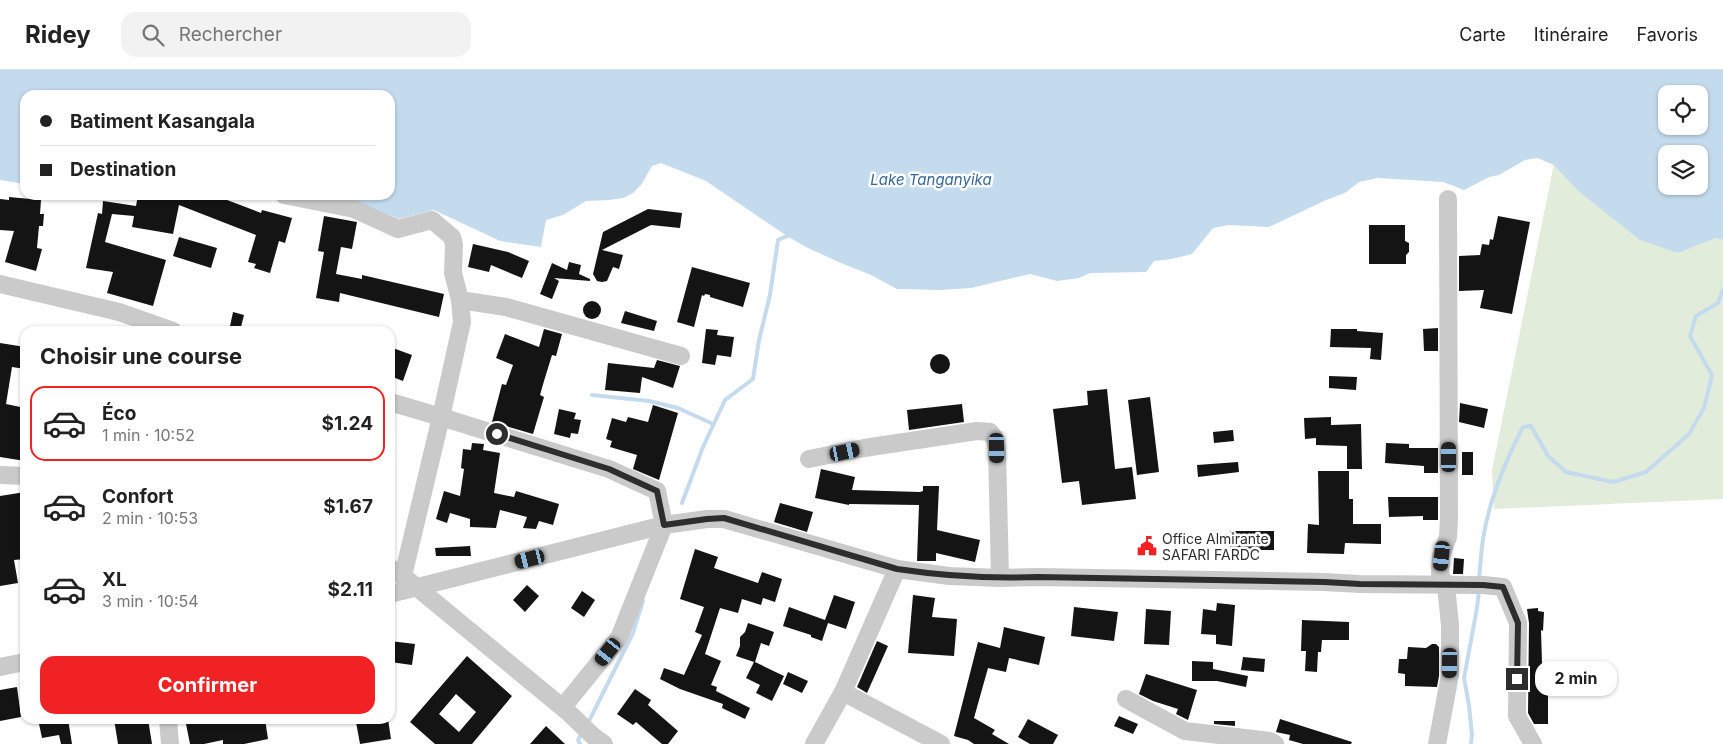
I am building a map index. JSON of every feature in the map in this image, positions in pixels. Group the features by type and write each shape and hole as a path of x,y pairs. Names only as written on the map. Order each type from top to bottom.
{"street":[{"path":"1437,744 1450,676 1450,585 1440,574 1442,556 1448,537 1449,519 1448,199"},
{"path":"309,200 354,209 398,229 432,220 452,237 454,245 453,273 460,300 462,322 403,577 395,587"},
{"path":"0,284 119,312 159,326"},
{"path":"460,300 506,307 681,356"},
{"path":"395,403 609,469 657,491 664,525 619,638 566,710"},
{"path":"809,459 902,442 978,431 990,432 997,448 1000,578"},
{"path":"0,475 20,476"},
{"path":"403,577 664,525 724,518 897,569 949,576 1483,585 1503,587 1518,623 1517,716 1533,744"},
{"path":"814,744 843,692 897,569"},
{"path":"403,577 566,710 598,740"},
{"path":"0,667 20,663"},
{"path":"843,692 941,744"},
{"path":"1126,699 1185,731 1270,741 1275,744"},
{"path":"168,724 170,744"}],"green space":[{"path":"1554,164 1578,191 1604,211 1678,253 1716,238 1723,240 1723,499 1494,509 1492,470"}],"water":[{"name":"Lake Tanganyika","path":"0,70 1723,70 1723,240 1716,238 1678,253 1640,240 1578,191 1554,165 1537,158 1525,160 1499,175 1489,177 1464,190 1443,182 1378,178 1359,182 1345,193 1269,227 1229,225 1213,228 1192,254 1154,261 1146,272 1090,273 1079,278 1057,281 1030,274 971,288 941,290 897,289 871,275 808,248 706,181 661,163 652,166 641,185 633,193 623,198 586,201 563,215 546,220 541,247 500,241 434,210 399,219 354,200 395,200 395,90 20,90 20,183 0,180"}],"building":[{"path":"9,197 20,198 20,200 41,200 40,214 44,214 43,226 39,226 37,248 42,249 36,271 5,262 14,231 0,230 0,199 9,200"},
{"path":"137,200 227,200 261,213 262,210 292,218 285,243 279,241 270,273 254,268 256,264 248,262 256,235 179,205 173,234 132,227 134,216 112,214 105,242 166,260 153,306 107,293 113,272 86,268 98,213 102,214 103,201 136,206"},
{"path":"648,209 682,213 680,228 651,225 602,250 623,255 619,269 613,267 607,281 597,281 593,274 603,232"},
{"path":"324,216 357,222 352,249 341,247 336,274 362,279 362,275 444,294 439,317 340,293 339,302 316,298 324,252 318,251"},
{"path":"1498,216 1530,222 1512,314 1480,308 1484,290 1459,291 1459,256 1480,255 1482,244 1489,245 1490,239 1493,240"},
{"path":"1369,225 1405,225 1405,241 1409,243 1406,264 1369,264"},
{"path":"179,237 217,248 211,268 173,256"},
{"path":"473,244 508,252 529,261 522,278 491,265 489,272 468,267"},
{"path":"569,262 581,265 579,274 590,279 590,281 554,278 559,281 552,299 540,294 552,263 567,270"},
{"path":"692,267 750,283 743,307 705,294 704,296 702,295 694,327 677,322"},
{"path":"592,301 600,306 601,310 596,318 592,319 584,314 583,310 588,302"},
{"path":"625,311 657,321 654,331 621,323"},
{"path":"233,312 244,315 241,326 230,326"},
{"path":"1438,328 1438,351 1424,351 1423,329"},
{"path":"544,329 562,334 556,356 552,355 544,381 540,395 544,397 533,434 492,422 502,384 506,385 513,365 496,358 505,334 539,347"},
{"path":"706,329 718,330 717,335 734,337 731,357 717,355 715,365 702,363"},
{"path":"1331,329 1357,329 1357,331 1383,333 1381,360 1370,359 1371,348 1330,347"},
{"path":"0,343 20,346 20,368 12,367 6,404 20,407 20,460 0,457"},
{"path":"395,349 412,355 403,381 395,378"},
{"path":"940,354 947,357 950,364 947,371 940,374 933,371 930,364 933,357"},
{"path":"657,360 680,366 673,388 642,377 640,393 605,390 608,363 654,368"},
{"path":"1329,376 1357,377 1356,390 1329,388"},
{"path":"1107,389 1115,469 1132,467 1136,499 1082,505 1079,481 1062,483 1053,409 1088,405 1087,391"},
{"path":"1150,397 1159,472 1137,475 1128,400"},
{"path":"1460,403 1488,409 1484,428 1459,422"},
{"path":"962,404 964,422 909,430 907,410"},
{"path":"653,405 678,413 659,480 633,469 637,455 610,447 612,441 606,439 612,418 626,422 628,417 648,422"},
{"path":"559,409 576,413 574,419 581,420 578,434 571,433 570,438 554,434"},
{"path":"1331,417 1331,425 1361,424 1362,469 1347,469 1347,446 1316,445 1316,438 1305,439 1304,418"},
{"path":"1233,430 1234,441 1214,443 1213,432"},
{"path":"472,443 484,444 483,450 500,453 494,493 514,497 516,491 559,504 553,525 539,521 536,529 523,528 527,517 500,510 496,528 470,527 470,519 450,513 447,523 436,519 444,491 460,496 464,469 461,468 463,449 471,450"},
{"path":"1386,443 1409,444 1409,448 1438,448 1438,473 1424,473 1424,466 1385,463"},
{"path":"1462,452 1473,452 1473,475 1462,475"},
{"path":"1238,462 1239,472 1198,477 1197,465"},
{"path":"821,469 855,477 852,490 920,492 923,491 923,486 939,486 937,530 980,540 975,562 936,553 936,561 917,561 919,505 849,505 815,498"},
{"path":"1318,471 1349,471 1349,499 1353,499 1353,524 1381,524 1381,544 1345,543 1344,554 1307,553 1308,524 1319,525"},
{"path":"20,493 20,559 14,560 18,583 0,586 0,496"},
{"path":"1388,497 1438,497 1438,520 1423,520 1423,516 1389,517"},
{"path":"780,503 813,512 807,532 774,522"},
{"path":"1230,531 1274,531 1274,550 1230,550"},
{"path":"470,546 471,556 436,556 435,548"},
{"path":"695,549 718,557 714,568 758,583 762,572 782,579 775,602 763,598 761,605 742,599 738,613 720,608 705,654 721,661 711,685 717,687 716,691 750,708 745,719 722,708 723,704 680,689 660,679 664,668 684,675 702,635 695,632 704,607 680,599"},
{"path":"1454,558 1464,559 1463,574 1453,574"},
{"path":"527,585 539,596 525,612 513,600"},
{"path":"582,591 595,600 584,617 571,608"},
{"path":"834,595 855,602 846,629 828,623 822,641 811,637 811,635 783,626 789,607 825,620"},
{"path":"913,595 935,598 932,617 957,619 954,656 908,653"},
{"path":"1217,603 1235,605 1232,646 1216,644 1216,635 1201,634 1203,609 1216,611"},
{"path":"1074,607 1118,612 1114,641 1071,636"},
{"path":"1538,608 1538,611 1544,612 1543,631 1541,630 1542,663 1548,663 1548,724 1534,724 1528,713 1529,623 1527,609"},
{"path":"1146,609 1171,611 1169,645 1144,644"},
{"path":"1302,620 1349,622 1349,640 1322,640 1321,652 1318,652 1317,672 1305,671 1306,651 1301,651"},
{"path":"748,623 774,632 769,646 761,643 755,662 784,676 772,701 756,693 760,685 746,678 754,662 736,656 740,646 740,637 745,632"},
{"path":"1004,627 1045,637 1039,665 1009,658 1006,672 988,668 974,718 995,730 992,734 1009,744 974,744 954,736 978,642 1000,648"},
{"path":"877,641 888,646 867,693 857,687"},
{"path":"395,642 415,644 412,665 395,663"},
{"path":"1436,644 1439,647 1437,687 1405,686 1405,674 1398,673 1399,659 1407,659 1408,647 1426,648"},
{"path":"467,656 512,696 472,744 435,744 410,722","holes":["456,694 476,712 459,732 439,714"]},
{"path":"1243,657 1265,659 1264,672 1241,670"},
{"path":"1192,661 1213,662 1213,669 1248,676 1246,687 1217,681 1192,681"},
{"path":"788,672 808,681 802,693 783,684"},
{"path":"1146,674 1197,690 1188,720 1176,714 1178,709 1153,701 1139,694"},
{"path":"17,687 20,717 0,721 0,690"},
{"path":"635,689 651,700 648,705 678,731 668,744 662,744 636,722 633,725 617,714"},
{"path":"1119,716 1138,724 1133,734 1114,726"},
{"path":"1028,719 1058,735 1053,744 1030,744 1018,737"},
{"path":"1280,719 1352,742 1351,744 1303,744 1289,740 1290,735 1276,732"},
{"path":"1214,721 1235,721 1235,726 1214,724"},
{"path":"39,724 69,724 72,744 61,744 59,735 42,738"},
{"path":"115,724 149,724 152,744 118,744"},
{"path":"186,724 266,724 268,739 244,744 223,744 223,740 204,744 190,744"},
{"path":"356,724 389,724 391,739 360,744"},
{"path":"546,726 565,744 530,744"}],"waterway":[{"path":"682,503 703,447 725,400 753,379 759,340 770,295 778,240 787,236"},
{"path":"1479,581 1483,539 1489,510 1504,468 1523,427 1531,426 1548,456 1566,472 1613,482 1646,472 1689,434 1704,408 1712,375 1690,336 1696,316 1718,303 1723,289"},
{"path":"592,395 649,401 678,408 713,424"},
{"path":"1471,744 1469,705 1464,678 1479,591"},
{"path":"587,725 633,633 643,601"},
{"path":"580,744 578,740 582,733"}],"place":[{"name":"Office Almirante SAFARI FARDC","path":"1147,546"}],"route":[{"path":"497,434 609,469 657,491 664,525 724,518 897,569 921,573 1000,578 1324,582 1503,587 1518,623 1517,679"}]}
